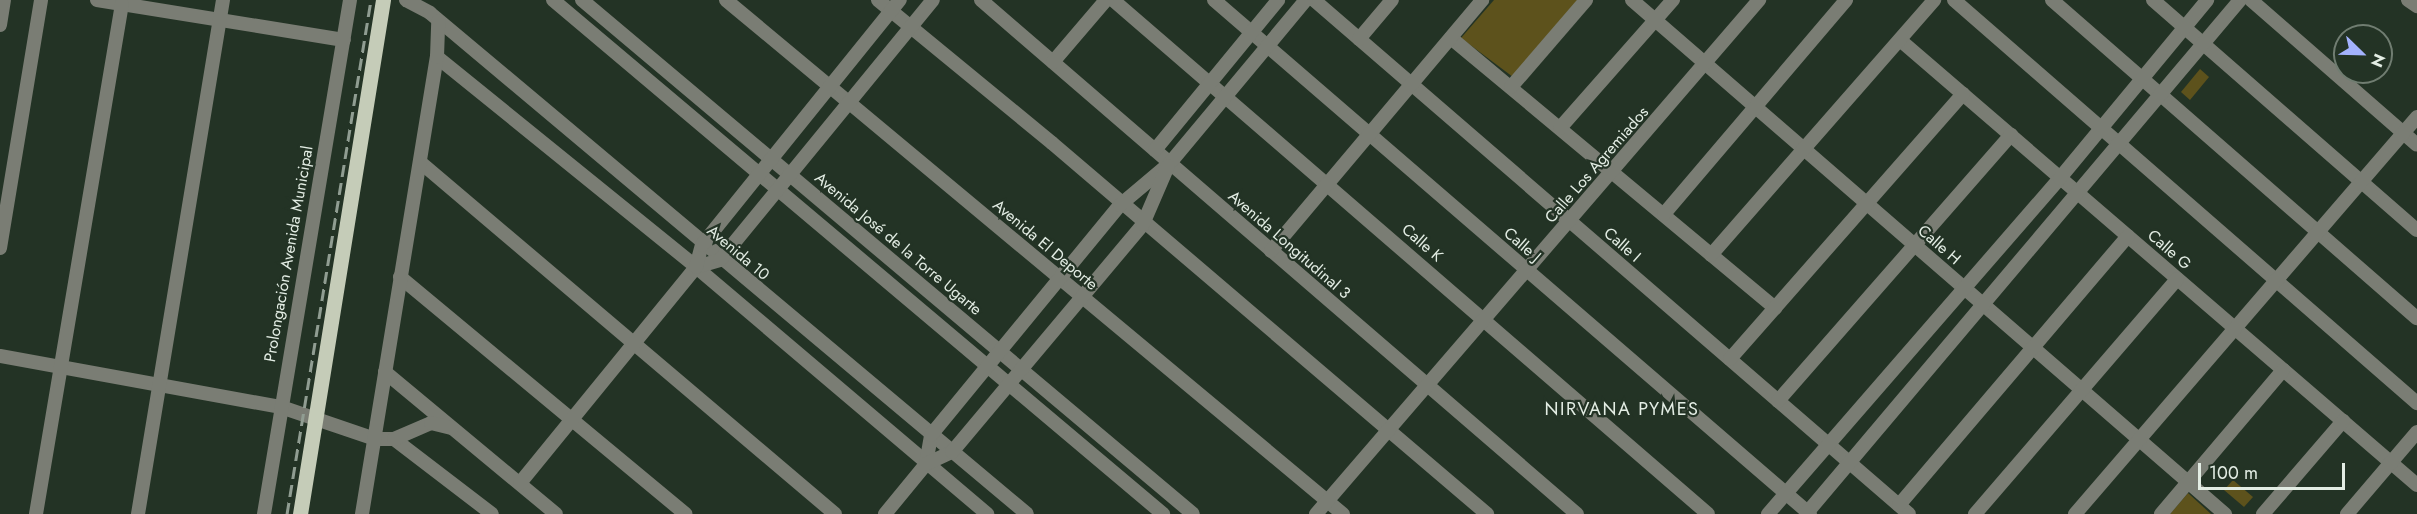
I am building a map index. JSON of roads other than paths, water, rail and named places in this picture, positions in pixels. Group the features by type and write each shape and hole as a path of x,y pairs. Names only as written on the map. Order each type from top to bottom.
{"main road":[{"path":"300,514 383,0"}],"street":[{"path":"0,25 4,0"},
{"path":"0,248 41,0"},
{"path":"97,0 122,4 143,4 220,20 344,40"},
{"path":"138,514 223,0"},
{"name":"Prolongación Avenida Municipal","path":"264,514 351,0"},
{"path":"406,0 434,17"},
{"path":"362,514 437,57 434,17 424,0"},
{"path":"553,0 1163,514"},
{"name":"Avenida José de la Torre Ugarte","path":"582,0 1192,514"},
{"name":"Avenida El Deporte","path":"726,0 1343,514"},
{"path":"878,0 895,5 910,27 1486,514"},
{"path":"696,267 720,260 933,0"},
{"name":"Avenida Longitudinal 3","path":"981,0 1577,514"},
{"path":"1053,62 1106,0"},
{"name":"Calle K","path":"1113,0 1708,514"},
{"name":"Calle J","path":"1214,0 1808,513"},
{"path":"1155,150 1211,83 1250,31 1278,0"},
{"path":"926,464 931,435 1120,205 1170,163 1306,0"},
{"name":"Calle I","path":"1314,0 1904,509"},
{"path":"1359,39 1392,0"},
{"path":"1271,251 1482,0"},
{"path":"1511,87 1586,0"},
{"name":"Calle H","path":"1632,0 2225,514"},
{"path":"1560,128 1673,0"},
{"name":"Calle Los Agremiados","path":"1317,514 1759,0"},
{"path":"1664,214 1846,0"},
{"path":"1711,255 1934,0"},
{"path":"1954,0 2417,403"},
{"path":"2052,0 2417,318"},
{"path":"2153,0 2417,230"},
{"path":"1768,514 2060,178 2183,26 2207,0"},
{"path":"1808,513 2121,145 2240,0"},
{"path":"2251,0 2417,145"},
{"path":"2408,0 2417,6"},
{"path":"36,514 58,367 122,4"},
{"path":"520,483 696,267 702,244 895,5"},
{"name":"Avenida 10","path":"434,17 720,260 1027,514"},
{"path":"1451,38 1774,308"},
{"name":"Calle G","path":"1900,40 2417,485"},
{"path":"437,57 696,267 987,514"},
{"path":"1730,359 1963,94"},
{"path":"2075,514 2417,117"},
{"path":"1778,401 2010,135"},
{"path":"420,162 835,514"},
{"path":"885,514 926,464 952,452 1083,298 1143,224 1170,163"},
{"path":"1904,509 2128,236"},
{"path":"400,277 685,514"},
{"path":"1975,514 2177,279"},
{"path":"0,356 281,407 375,439 394,439 431,423 454,429"},
{"path":"2161,514 2283,370"},
{"path":"385,372 556,514"},
{"path":"2263,514 2343,422"},
{"path":"2347,514 2417,432"},
{"path":"394,439 490,514"}],"railway":[{"path":"287,514 371,0"}],"district":[{"name":"NIRVANA PYMES","path":"1622,409"}]}
